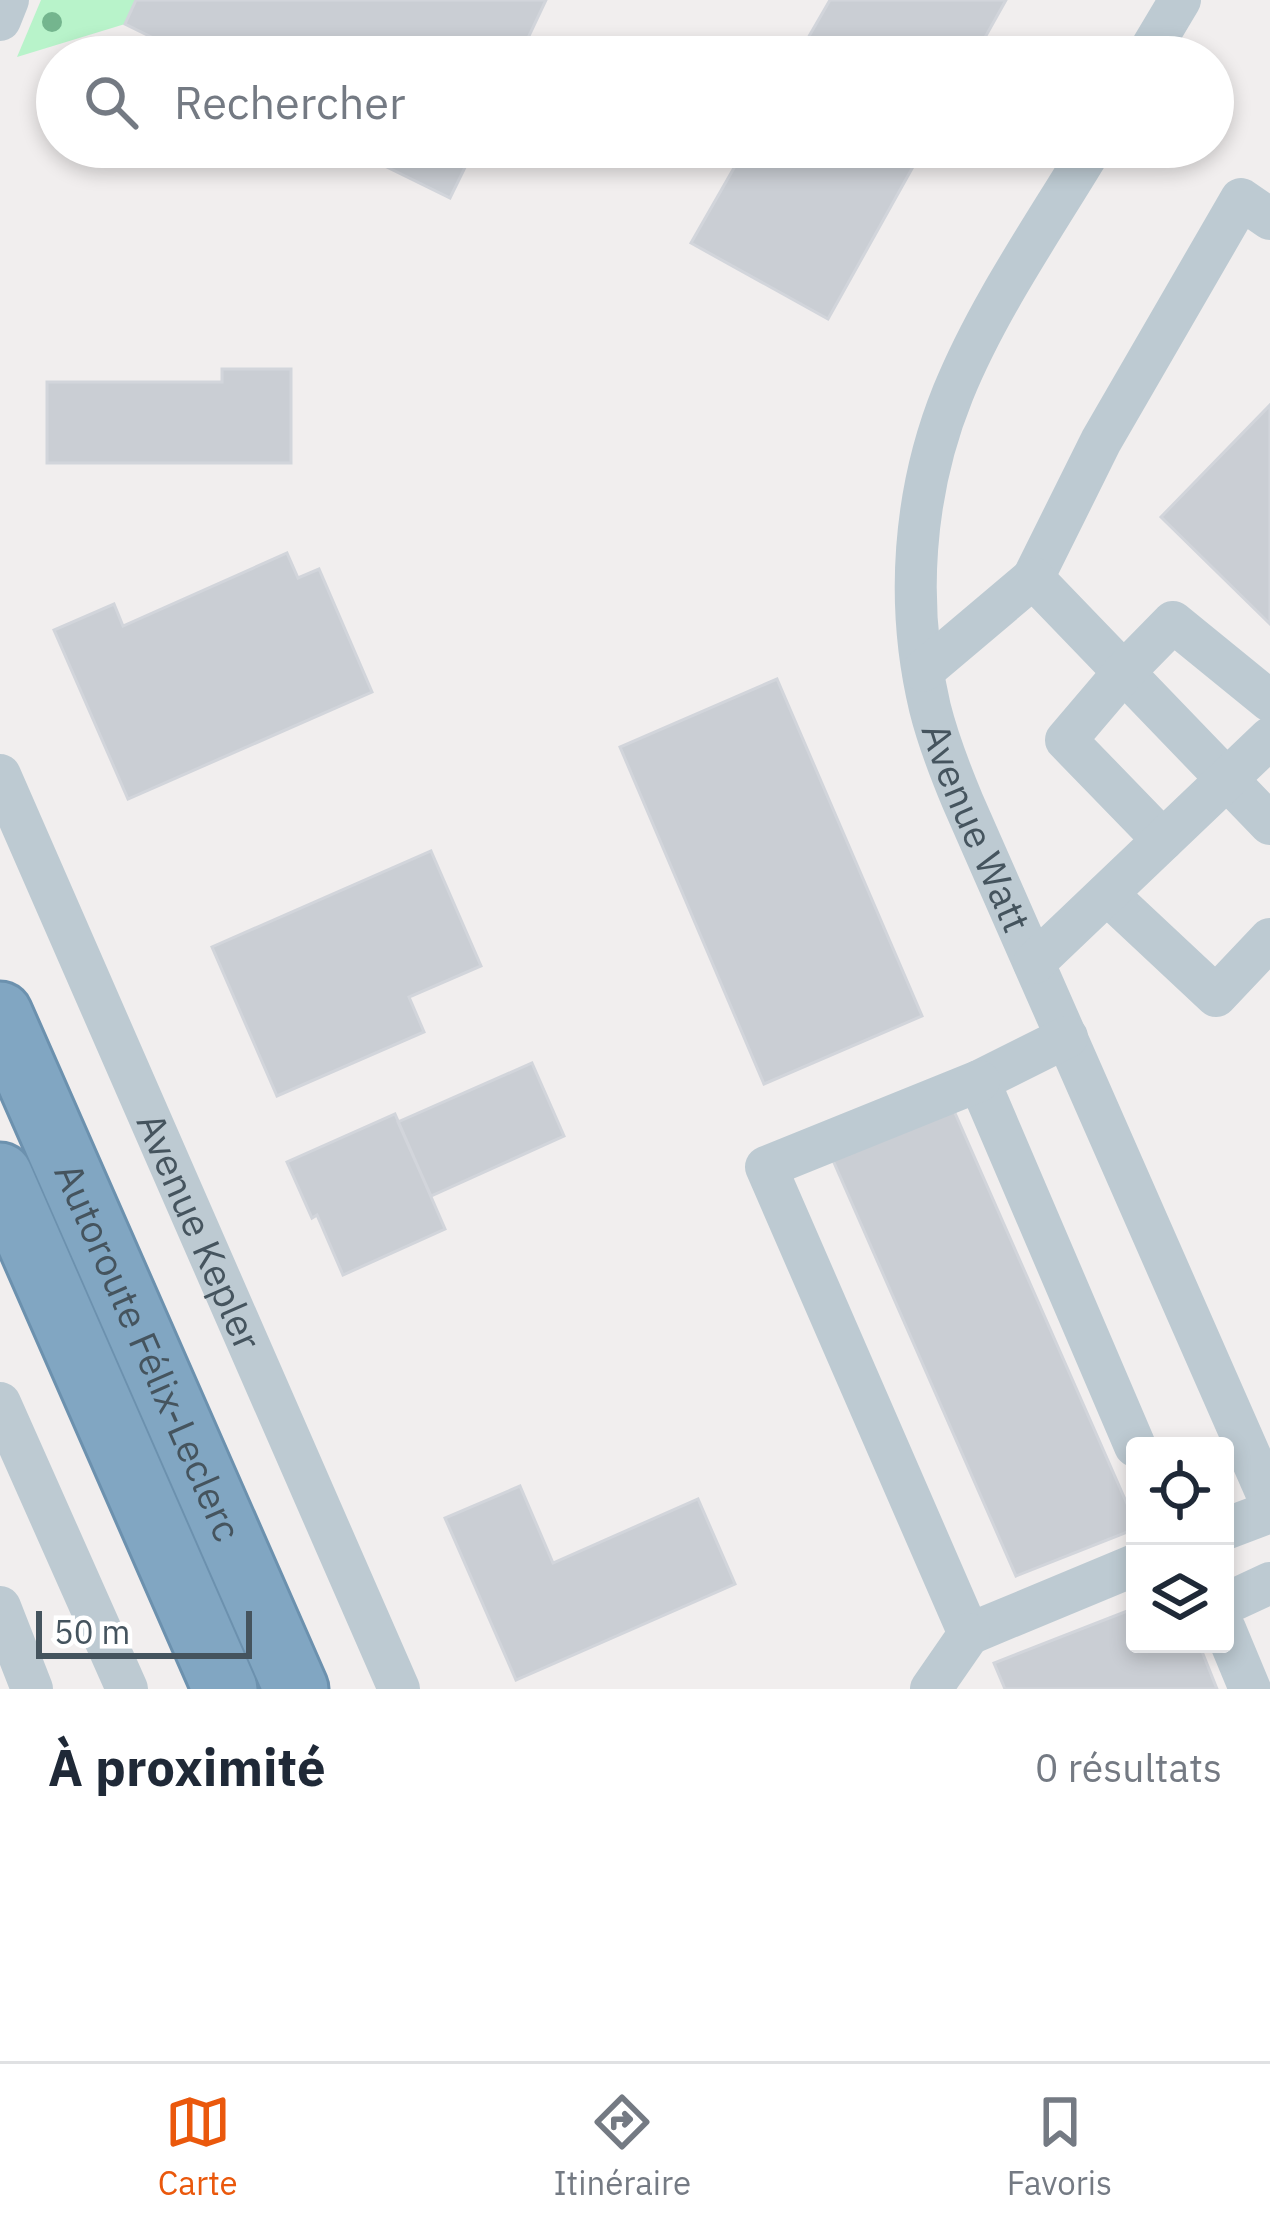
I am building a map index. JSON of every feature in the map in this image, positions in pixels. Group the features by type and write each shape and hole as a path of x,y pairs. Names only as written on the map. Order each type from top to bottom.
{"highway":[{"name":"Autoroute Félix-Leclerc","path":"0,1014 296,1689"},
{"name":"Autoroute Félix-Leclerc","path":"0,1175 225,1689"}],"street":[{"path":"0,20 8,0"},
{"path":"1159,36 1180,0"},
{"name":"Avenue Watt","path":"1080,168 984,329 954,391 931,459 919,531 916,597 923,671 949,769 1270,1501"},
{"path":"923,671 1034,578 1101,441 1241,199 1270,218"},
{"path":"1034,578 1270,824"},
{"path":"1163,840 1066,740 1173,622 1270,700"},
{"path":"1034,963 1270,738"},
{"name":"Avenue Kepler","path":"0,775 399,1689"},
{"path":"1107,894 1216,996 1270,939"},
{"path":"968,1634 766,1167 979,1081 1067,1037"},
{"path":"979,1081 1131,1437"},
{"path":"0,1403 127,1689"},
{"path":"1234,1525 1270,1511"},
{"path":"931,1689 968,1634 1126,1569"},
{"path":"1234,1600 1270,1583"},
{"path":"0,1607 32,1689"},
{"path":"1234,1650 1250,1689"}],"green space":[{"path":"41,0 136,0 125,24 86,36 36,36 36,51 17,57"}],"building":[{"path":"136,0 546,0 529,36 149,36 125,24"},
{"path":"830,0 1006,0 986,36 809,36"},
{"path":"389,168 465,168 450,198"},
{"path":"734,168 912,168 828,319 691,243"},
{"path":"222,369 291,369 291,463 47,463 47,382 222,382"},
{"path":"1270,405 1270,624 1161,517"},
{"path":"287,553 298,578 319,569 372,692 128,799 54,630 114,604 123,626"},
{"path":"777,679 922,1016 764,1084 620,747"},
{"path":"431,851 481,966 409,997 424,1032 277,1096 212,947"},
{"path":"532,1063 564,1136 431,1196 398,1122"},
{"path":"951,1104 1126,1502 1126,1533 1016,1576 832,1158"},
{"path":"395,1114 445,1229 343,1275 287,1162"},
{"path":"520,1486 553,1563 698,1499 735,1584 516,1680 445,1518"},
{"path":"1126,1612 1126,1653 1203,1653 1217,1689 1005,1689 994,1663"}]}
